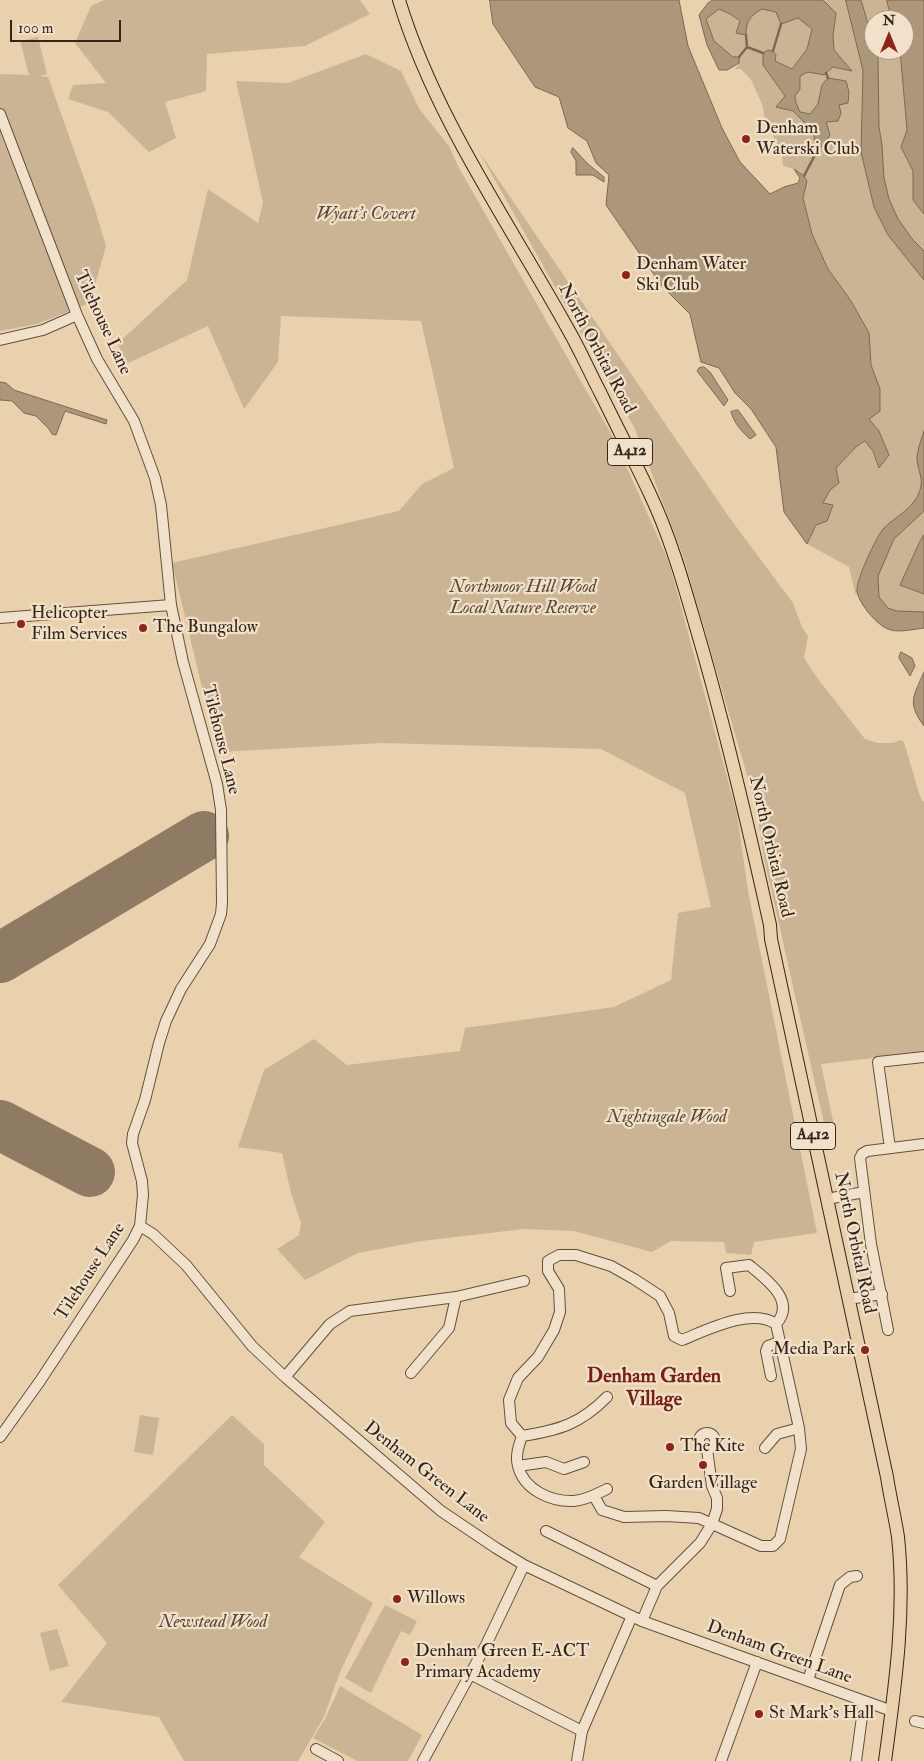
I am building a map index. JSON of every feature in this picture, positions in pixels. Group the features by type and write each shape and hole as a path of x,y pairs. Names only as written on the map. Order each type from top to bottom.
{"main road":[{"name":"North Orbital Road","path":"399,0 424,67 451,124 570,332 652,497 677,561 714,689 746,815 887,1477 898,1537 900,1614 898,1660 885,1761"}],"street":[{"name":"Tilehouse Lane","path":"0,114 77,316 97,359 134,422 152,470 161,505 171,605 183,662 217,784 221,810 222,903 221,914 212,939 181,989 166,1021 145,1100 133,1134 132,1144 142,1181 143,1194 140,1226 133,1240 40,1381 0,1437"},
{"path":"0,340 43,330 77,316"},
{"path":"0,618 171,605"},
{"path":"890,1148 878,1062 924,1057"},
{"path":"888,1330 871,1244 860,1158 867,1151 924,1144"},
{"path":"827,1199 864,1192"},
{"name":"Denham Green Lane","path":"140,1226 153,1234 186,1264 252,1346 285,1378 441,1511 524,1565 637,1619 892,1711"},
{"path":"522,1436 511,1423 509,1400 518,1378 538,1357 554,1330 560,1312 559,1289 548,1271 548,1261 559,1255 576,1255 611,1266 660,1296 669,1313 674,1336 682,1340 728,1322 757,1316 769,1318 776,1324 799,1428 801,1449 780,1539 773,1546 761,1546 699,1518 687,1516 624,1517 602,1510 594,1496"},
{"path":"730,1291 726,1268 749,1265 770,1283 780,1295 784,1310 782,1318 776,1324"},
{"path":"285,1378 330,1324 350,1311 456,1297 524,1281"},
{"path":"848,1299 882,1294"},
{"path":"411,1373 449,1328 456,1297"},
{"path":"771,1376 766,1351 768,1346 780,1342"},
{"path":"522,1436 549,1432 582,1419 607,1397"},
{"path":"765,1448 777,1434 799,1428"},
{"path":"522,1436 518,1450 518,1466 526,1481 537,1492 555,1500 575,1500 594,1496 607,1489"},
{"path":"577,1761 582,1731 637,1619 657,1586 700,1543 712,1524 717,1509 707,1449"},
{"path":"518,1466 546,1462 564,1469 584,1462"},
{"path":"546,1531 657,1586"},
{"path":"423,1761 470,1674 524,1565"},
{"path":"808,1680 840,1585 850,1577 857,1576"},
{"path":"721,1761 757,1662"},
{"path":"470,1674 582,1731"},
{"path":"856,1761 864,1702"},
{"path":"316,1749 338,1761"}],"green space":[{"path":"104,0 360,0 370,14 305,46 207,54 206,91 165,102 176,138 149,152 108,112 68,99 73,85 106,83 75,43 91,6"},
{"path":"823,0 887,0 890,10 864,10 864,60 901,60 907,130 901,147 913,171 913,200 924,214 924,535 900,585 924,594 924,614 897,611 855,593 849,567 807,544 816,524 833,505 823,503 830,490 838,483 836,468 857,446 866,441 873,451 879,468 889,455 879,431 869,419 880,389 871,365 869,333 851,301 828,269 812,234 803,198 807,181 797,171 783,166 782,155 765,118 762,104 751,80 741,69 735,69 739,63 714,41 706,19 719,9 736,19 746,35 750,19 754,13 762,8 798,18 812,29 807,49 792,69 775,61 776,55 773,50 768,50 763,65 785,97 776,107 793,111 813,132 816,146 826,122 822,85 818,104 810,114 800,112 795,96 800,89 800,76 808,72 824,75 833,67 851,71 834,50 833,36 836,13"},
{"path":"38,37 47,74 40,76 48,77 95,209 106,246 90,303 37,324 0,331 0,74 29,75 20,41"},
{"path":"366,54 401,71 420,110 449,146 459,168 614,439 669,562 737,814 748,891 817,1233 754,1242 751,1255 726,1253 724,1242 671,1241 652,1252 574,1231 524,1229 422,1241 358,1253 305,1280 277,1249 299,1235 301,1223 291,1193 282,1153 238,1147 264,1070 314,1039 347,1065 460,1051 465,1028 614,1007 671,980 678,913 711,907 685,793 601,749 382,743 220,752 215,741 172,563 399,511 422,484 454,468 421,321 281,316 278,362 244,409 208,326 126,364 118,343 187,280 208,189 258,223 263,203 236,81 288,83"},
{"path":"478,150 729,517 793,603 802,627 808,636 804,658 818,679 865,739 878,743 893,743 900,740 904,742 919,793 922,801 924,801 924,1052 821,1064 835,1130 828,1141 764,858 756,806 683,556 635,429"},
{"path":"140,1415 159,1418 153,1455 134,1452"},
{"name":"Newstead Wood","path":"232,1415 264,1444 264,1465 325,1522 299,1557 373,1603 340,1672 324,1717 298,1761 184,1761 159,1717 61,1702 107,1643 58,1585"},
{"path":"385,1605 417,1621 410,1635 401,1631 371,1693 345,1678"},
{"path":"57,1629 69,1666 50,1671 40,1633"},
{"path":"340,1686 422,1735 408,1761 357,1761 313,1738 325,1719"}],"shaded area":[{"path":"490,0 679,0 688,46 722,128 740,162 770,194 798,183 800,178 794,169 804,176 807,181 803,198 812,234 828,269 851,301 869,333 871,365 880,389 880,411 869,419 879,431 889,455 879,468 873,451 865,441 857,446 836,468 839,483 830,490 823,503 833,505 827,521 816,525 807,544 784,512 776,447 751,409 735,393 719,368 701,362 690,314 662,286 606,205 609,175 596,163 587,141 568,128 559,97 535,87 493,24"},
{"path":"713,0 823,0 836,13 833,36 834,50 852,71 833,67 824,75 808,72 800,76 800,89 795,96 800,112 810,114 818,104 822,85 828,78 846,81 849,92 848,103 839,105 841,113 838,121 826,122 830,135 822,147 816,146 813,132 793,111 776,107 785,96 763,65 763,53 768,50 773,51 776,55 775,61 792,69 807,49 812,29 798,18 781,24 776,12 762,9 750,19 746,35 736,33 740,21 719,9 706,19 714,41 733,57 739,57 739,63 727,70 719,70 707,45 699,15 708,3"},
{"path":"846,0 861,0 864,10 864,60 878,60 879,127 884,178 889,199 898,219 913,240 924,251 924,280 888,235 874,207 861,152 863,71"},
{"path":"887,0 924,0 924,214 913,200 913,171 901,147 907,130 901,60 914,60 914,10 890,10"},
{"path":"573,148 604,177 604,182 593,175 576,175 576,161 571,152"},
{"path":"704,367 710,372 728,400 724,406 697,371 699,368"},
{"path":"0,382 6,383 14,390 107,420 106,424 65,411 56,435 52,434 36,416 24,413 12,401 0,400"},
{"path":"738,410 756,435 750,439 732,416 731,412"},
{"path":"924,431 924,511 894,539 878,576 879,597 888,608 897,611 924,612 924,628 906,631 892,630 874,619 867,611 857,591 867,559 876,540 884,528 910,507 918,496 921,482 917,456"},
{"path":"924,535 924,594 900,585"},
{"path":"901,652 912,658 915,666 910,676 899,658"},
{"path":"924,672 924,726 915,711 914,700"}],"waterway":[{"path":"773,51 781,24"},
{"path":"739,57 747,47 746,35"},
{"path":"747,47 763,53"},
{"path":"826,73 828,78"},
{"path":"804,176 819,147"}],"runway":[{"path":"0,958 204,836"},
{"path":"0,1125 90,1172"}],"place":[{"name":"Denham Waterski Club","path":"746,139"},
{"name":"Denham Water Ski Club","path":"626,275"},
{"name":"Helicopter Film Services","path":"21,624"},
{"name":"The Bungalow","path":"143,628"},
{"name":"Media Park","path":"865,1350"},
{"name":"The Kite","path":"670,1447"},
{"name":"Garden Village","path":"703,1465"},
{"name":"Willows","path":"397,1599"},
{"name":"Denham Green E-ACT Primary Academy","path":"405,1662"},
{"name":"St Mark's Hall","path":"759,1714"}],"district":[{"name":"Denham Garden Village","path":"654,1390"}],"park label":[{"name":"Wyatt's Covert","path":"366,215"},
{"name":"Northmoor Hill Wood Local Nature Reserve","path":"523,598"},
{"name":"Nightingale Wood","path":"667,1118"}]}
